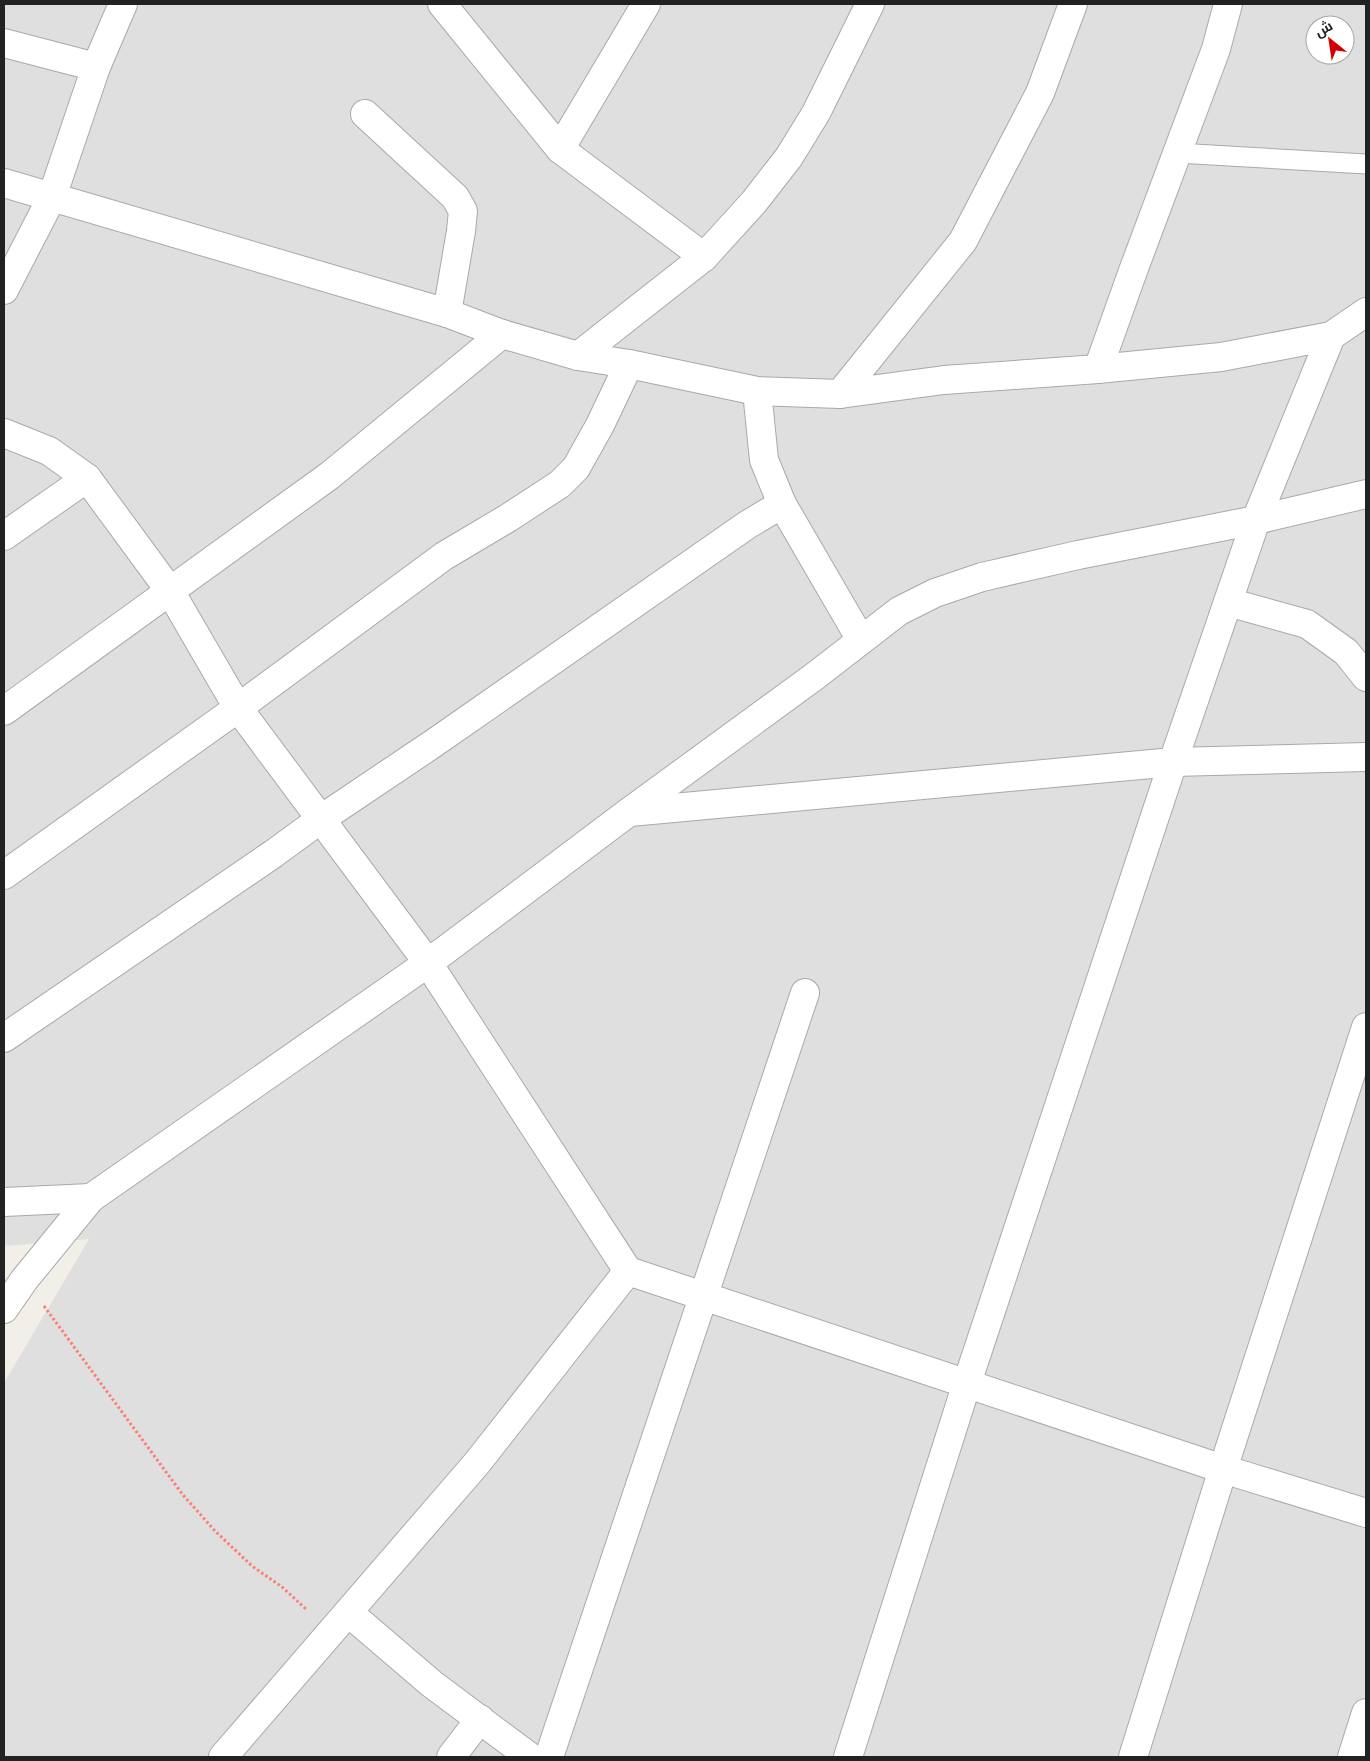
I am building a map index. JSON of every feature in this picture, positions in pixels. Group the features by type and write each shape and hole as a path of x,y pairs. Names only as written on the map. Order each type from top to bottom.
{"street":[{"path":"4,290 52,197 96,67 123,4"},
{"path":"560,149 646,4"},
{"path":"578,356 704,257 754,202 789,157 816,113 870,4"},
{"path":"840,394 964,241 1040,92 1073,4"},
{"path":"1098,369 1216,49 1228,4"},
{"path":"453,9 560,149 704,257"},
{"path":"4,43 96,67"},
{"path":"365,114 455,197 463,211 462,231 447,313"},
{"path":"4,183 447,313 502,334 578,356 629,364 756,391 840,394 944,380 1098,369 1220,357 1331,336 1366,312"},
{"path":"4,712 329,476 502,334"},
{"path":"848,1757 967,1383 1173,762 1256,520 1331,336"},
{"path":"4,875 238,708 444,556 560,484 576,468 600,425 629,364"},
{"path":"756,391 764,460 782,504 861,640"},
{"path":"4,433 49,450 87,478 170,592 238,708 428,963 628,1271 1223,1469 1366,1513"},
{"path":"4,536 87,478"},
{"path":"4,1309 24,1280 91,1198 428,963 629,812 815,676 899,611 935,593 982,577 1078,555 1256,520 1366,494"},
{"path":"4,1038 748,525 782,504"},
{"path":"1228,602 1307,624 1346,652 1366,677"},
{"path":"629,812 1173,762 1366,758"},
{"path":"548,1757 805,993"},
{"path":"1133,1757 1223,1469 1366,1027"},
{"path":"4,1202 91,1198"},
{"path":"224,1757 477,1463 628,1271"},
{"path":"340,1623 432,1684 530,1757"},
{"path":"1352,1757 1366,1713"},
{"path":"451,1757 480,1719"}],"lane":[{"path":"1177,153 1366,164"}],"path":[{"path":"24,1280 183,1495 215,1530 252,1566 340,1623"}],"shaded area":[{"path":"4,4 1366,4 1366,1757 4,1757 4,1383 89,1239 4,1246"}]}
